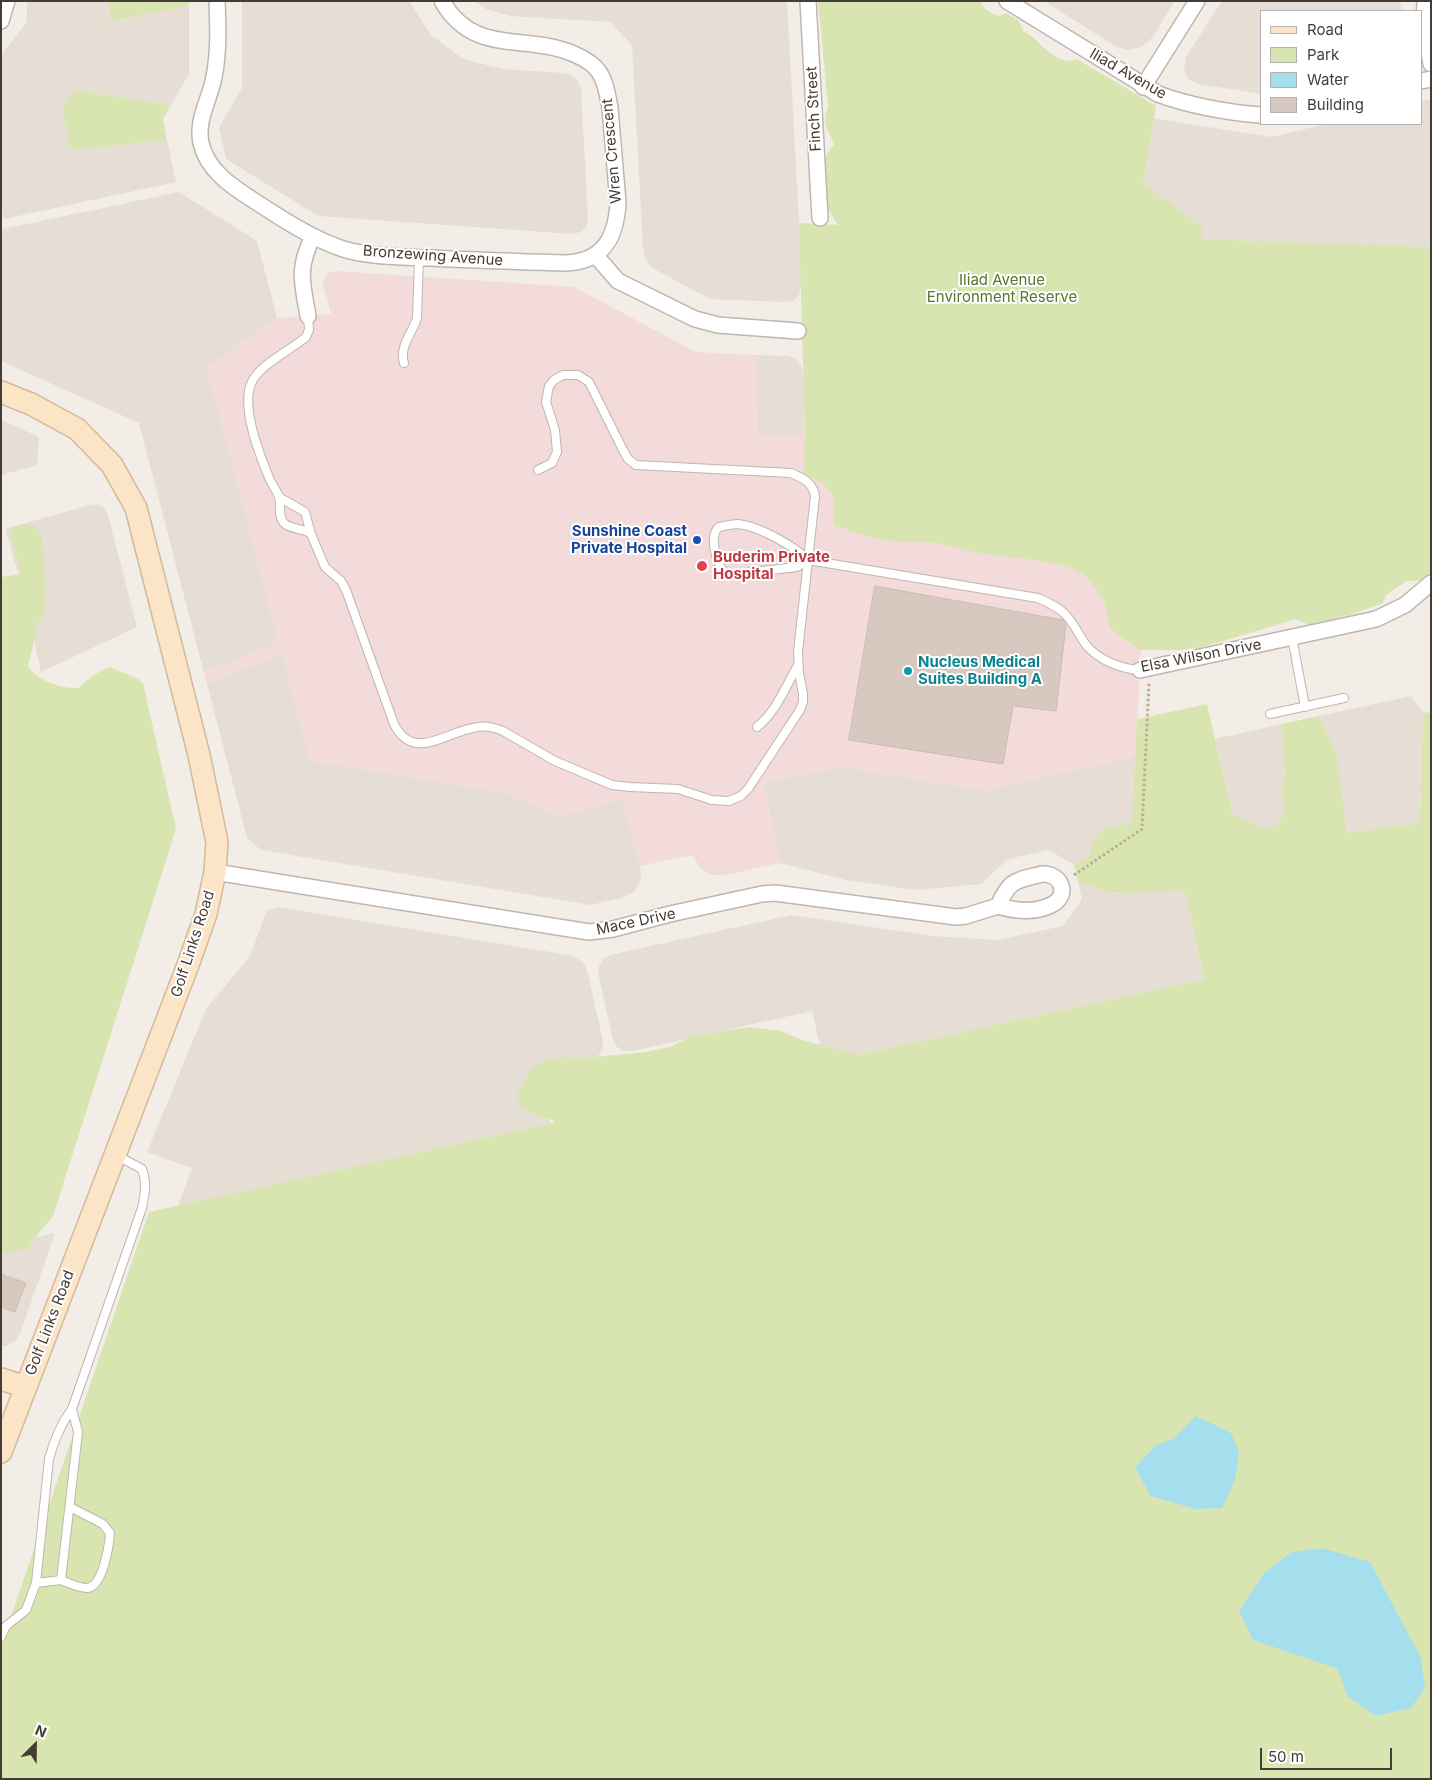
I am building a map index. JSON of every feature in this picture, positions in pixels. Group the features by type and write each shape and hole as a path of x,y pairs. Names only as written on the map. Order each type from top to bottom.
{"main road":[{"name":"Golf Links Road","path":"1,392 31,404 77,429 112,464 136,508 209,799 217,842 215,872 206,914 191,957 1,1452"},
{"path":"1,1379 25,1387"}],"street":[{"path":"1,21 7,1"},
{"name":"Bronzewing Avenue","path":"217,1 218,24 215,76 200,126 202,145 211,165 227,182 275,215 313,236 346,250 378,255 567,263 586,261 596,256"},
{"name":"Wren Crescent","path":"442,1 447,10 474,33 503,42 542,44 567,51 592,64 600,72 608,95 610,108 618,203 611,235 602,251 596,256"},
{"name":"Finch Street","path":"808,1 820,218"},
{"name":"Iliad Avenue","path":"1007,1 1158,94 1178,101 1260,115"},
{"path":"1143,86 1197,1"},
{"path":"1425,1 1424,23 1431,64"},
{"path":"308,316 302,281 302,266 305,252 313,236"},
{"path":"596,256 618,281 695,319 718,325 798,331"},
{"name":"Elsa Wilson Drive","path":"1145,669 1376,619 1404,605 1431,583"},
{"name":"Mace Drive","path":"215,872 589,932 607,930 717,904 775,893 956,917 966,916 998,906 1011,910 1024,910 1051,905 1057,901 1062,893 1061,884"},
{"path":"998,906 1005,891 1017,880 1048,874 1056,877 1061,884"}],"lane":[{"path":"404,363 403,348 417,318 419,258"},
{"path":"308,316 309,330 306,337 258,373 251,383 248,407 251,423 270,480 279,496 280,515 283,522 311,534"},
{"path":"279,496 305,512 311,534 324,567 341,581 346,590 394,724 402,736 413,744 430,743 472,728 495,728 564,766 612,785 678,790 712,800 729,802 741,796 748,789 800,710 803,702 798,665 815,496 814,490 810,484 796,475 784,472 636,465 628,459 623,450 594,388 585,378 578,375 563,375 554,380 549,386 546,402 555,430 557,452 552,462 538,470"},
{"name":"Elsa Wilson Drive","path":"808,560 797,567 727,576 720,567 713,543 714,533 719,527 735,524 743,525 758,530 798,551 808,560 1038,598 1060,609 1094,652 1119,665 1145,669"},
{"path":"1292,637 1305,706"},
{"path":"757,727 768,717 798,665"},
{"path":"1270,714 1344,698"},
{"path":"1,1637 6,1626 26,1610 36,1583 49,1459 57,1432 72,1409 142,1208 145,1194 145,1178 142,1168 116,1155"},
{"path":"61,1580 78,1432 72,1409"},
{"path":"36,1583 61,1580 89,1588 96,1584 101,1574 110,1534 103,1524 70,1507"}],"path":[{"path":"1061,884 1142,829 1145,669"}],"shaded area":[{"path":"27,1 110,1 111,22 189,5 189,74 171,105 74,90 71,150 167,140 176,182 4,219 1,206 1,55 27,22"},
{"path":"242,1 409,1 431,35 463,59 502,69 572,75 578,81 581,89 588,219 586,227 581,232 573,234 318,216 226,159 219,128 242,88"},
{"path":"475,1 787,1 799,223 801,287 799,295 793,301 785,302 710,299 650,266 645,258 643,248 632,45 610,22 510,16 486,9"},
{"path":"1044,1 1175,1 1152,38 1141,47 1128,50 1115,46"},
{"path":"1222,1 1400,1 1402,10 1260,10 1260,94 1199,84 1188,79 1184,69 1186,57"},
{"path":"1431,99 1431,247 1201,239 1143,183 1153,118 1271,137 1323,125 1422,125 1422,102"},
{"path":"179,192 257,241 277,318 207,367 279,643 204,673 139,423 1,361 1,239 3,229"},
{"name":"Buderim Private Hospital","path":"336,271 574,287 696,352 755,355 757,435 805,436 1148,490 1136,756 986,790 840,767 763,783 780,863 725,875 712,875 700,868 693,855 640,866 623,799 558,816 507,793 310,760 282,653 207,684 204,673 279,643 207,367 277,318 331,314 323,285 324,278 328,273"},
{"path":"755,355 787,356 794,358 800,364 803,372 805,436 757,435"},
{"path":"1,420 39,437 37,465 1,475"},
{"path":"97,504 104,508 108,515 137,627 41,672 23,590 5,529"},
{"path":"282,653 310,760 507,793 558,816 623,799 640,866 641,880 634,892 621,898 590,905 261,850 247,838 207,684"},
{"path":"1411,696 1423,713 1420,823 1346,833 1336,751 1319,716"},
{"path":"1282,724 1288,842 1232,813 1215,739"},
{"path":"1136,756 1132,828 1074,865 1049,850 1008,859 981,884 915,890 846,880 780,863 763,783 840,767 986,790"},
{"path":"1078,881 1115,894 1185,891 1204,979 824,1063 812,1011 632,1051 623,1051 616,1046 613,1039 598,974 599,966 603,959 610,955 792,915 932,936 998,940 1063,926 1082,899"},
{"path":"278,907 569,955 585,965 603,1041 603,1049 598,1056 591,1060 539,1071 550,1123 178,1206 192,1168 147,1152 206,1009 250,956 267,910"},
{"path":"55,1233 20,1334 15,1341 7,1346 1,1346 1,1245"}],"green space":[{"path":"110,1 189,1 189,5 110,22"},
{"name":"Iliad Avenue Environment Reserve","path":"818,1 980,1 993,14 999,16 1006,13 1019,21 1023,31 1055,56 1072,61 1077,59 1156,106 1143,183 1203,228 1202,239 1431,247 1431,572 1421,581 1406,581 1386,595 1383,603 1353,614 1309,625 1296,619 1207,646 1183,650 1141,650 1110,629 1105,603 1094,586 1085,576 1066,566 1038,560 980,553 936,543 883,540 834,525 831,493 825,486 809,477 803,470 805,436 799,223 838,225 821,193 823,168 827,155 834,145 825,122 828,105"},
{"path":"74,90 171,105 163,119 167,140 71,150 62,108"},
{"path":"22,524 36,528 41,534 45,580 43,614 39,622 28,666 37,675 50,683 65,687 78,688 95,674 110,667 143,683 176,829 53,1216 26,1249 1,1253 1,577 21,574 9,529"},
{"path":"1207,704 1232,813 1264,829 1277,825 1285,815 1281,784 1285,783 1282,724 1319,716 1336,751 1347,833 1420,823 1423,713 1431,712 1431,1779 1,1779 1,1646 149,1212 555,1122 520,1107 517,1095 528,1074 536,1065 557,1057 584,1058 645,1052 670,1047 692,1036 749,1027 781,1031 802,1040 859,1055 1204,979 1185,891 1111,893 1078,881 1074,865 1090,855 1095,839 1104,830 1132,824 1137,719"}],"water":[{"path":"1196,1416 1231,1433 1239,1452 1235,1480 1222,1508 1195,1509 1151,1496 1135,1468 1156,1445 1173,1439"},
{"path":"1322,1548 1370,1562 1421,1658 1425,1688 1411,1708 1376,1716 1347,1696 1338,1669 1253,1640 1239,1611 1265,1572 1292,1552"}],"building":[{"path":"875,586 1063,620 1066,625 1056,711 1013,706 1003,764 849,740"},
{"path":"1,1274 26,1283 15,1312 1,1307"}],"place":[{"name":"Sunshine Coast Private Hospital","path":"697,540"},
{"name":"Buderim Private Hospital","path":"702,566"},
{"name":"Nucleus Medical Suites Building A","path":"908,671"}]}
